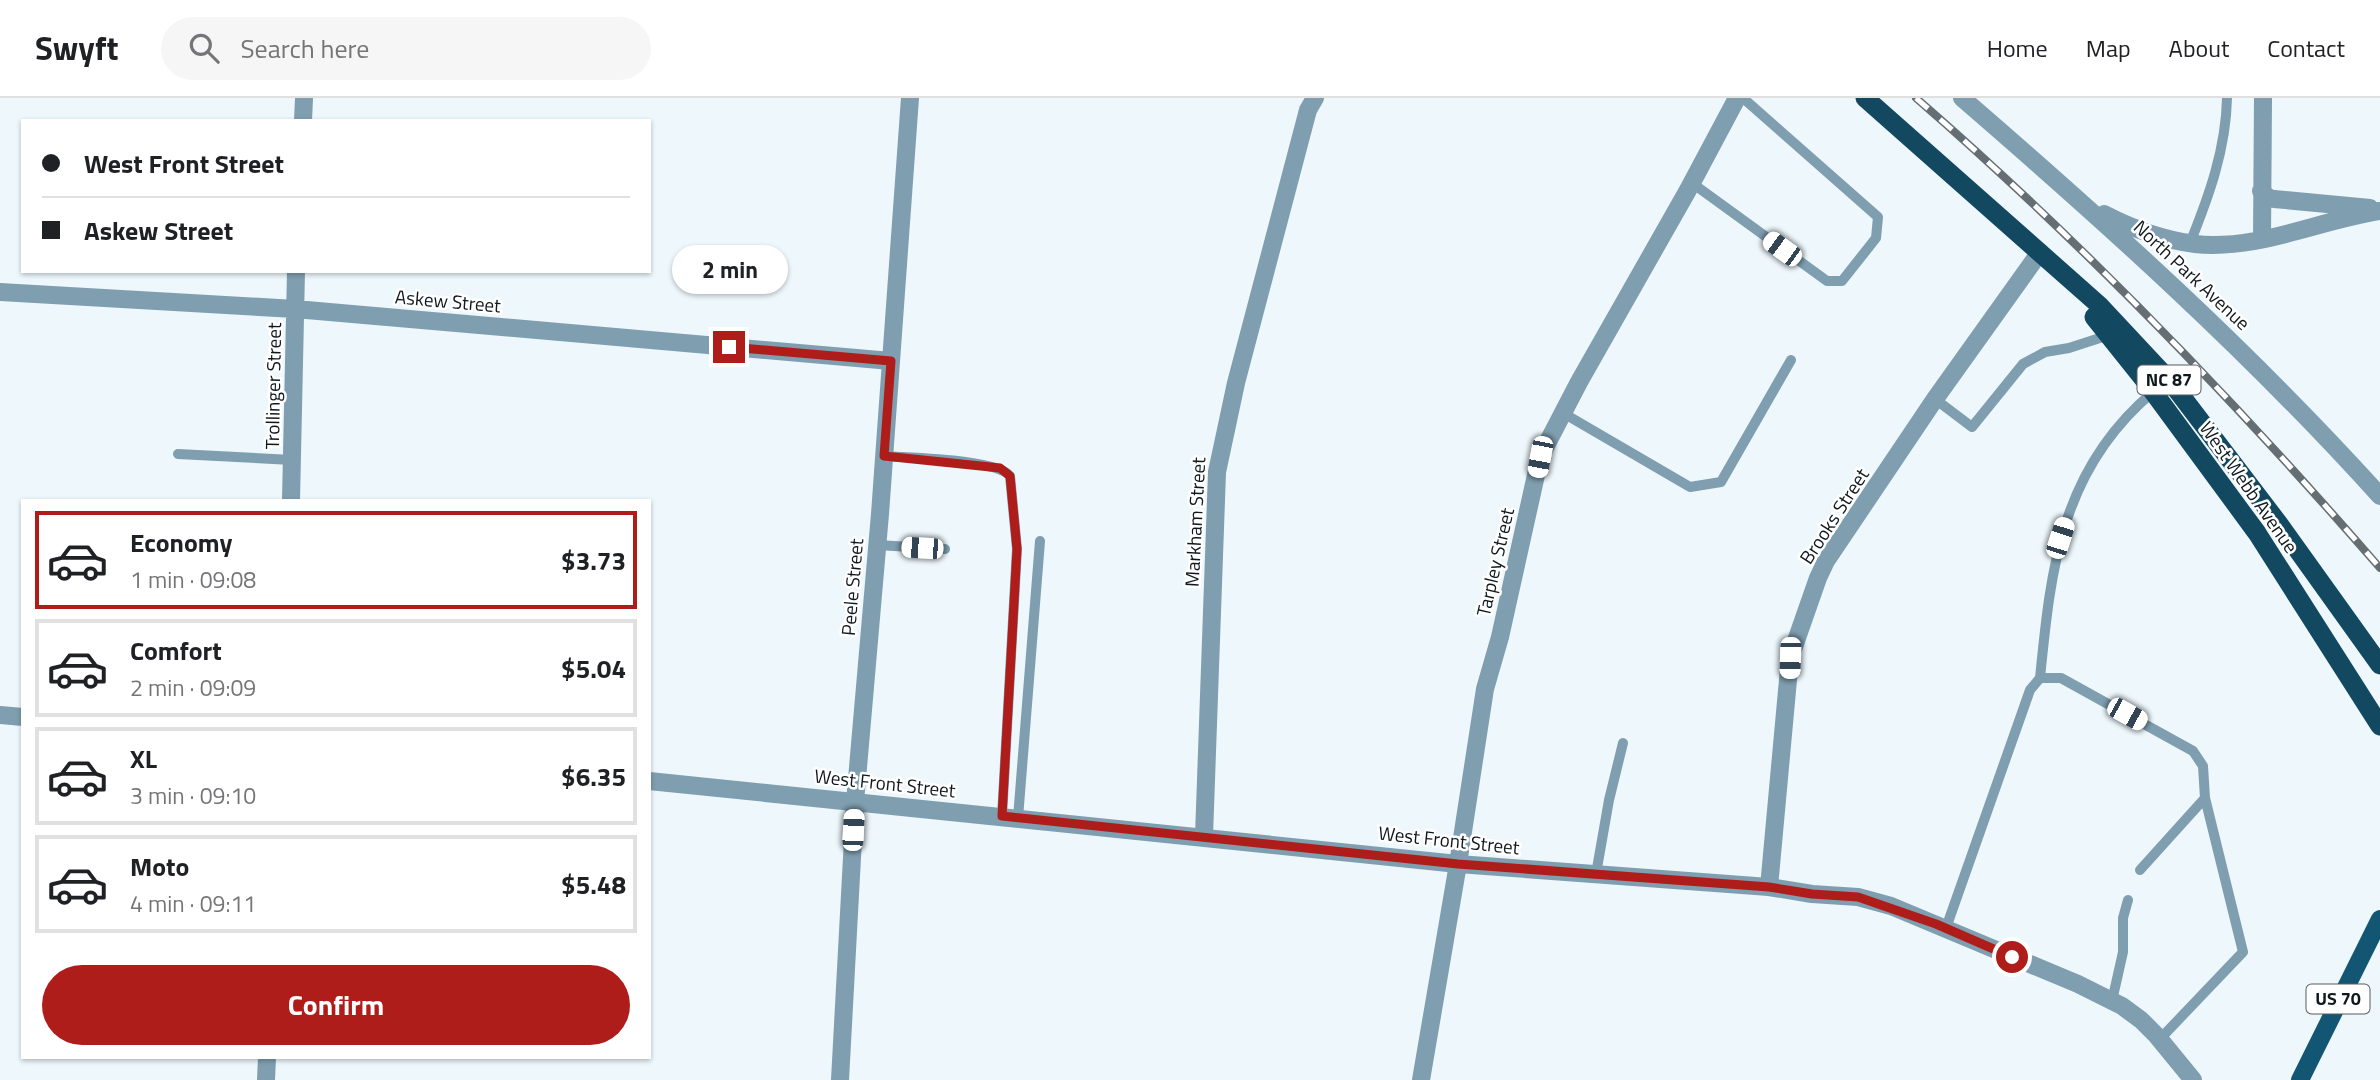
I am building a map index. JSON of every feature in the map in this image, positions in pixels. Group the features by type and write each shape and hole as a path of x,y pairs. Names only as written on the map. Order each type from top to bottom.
{"highway":[{"name":"West Webb Avenue","path":"1865,98 2099,305 2170,381 2279,524 2380,665"},
{"name":"West Webb Avenue","path":"2040,252 2109,335 2257,533 2380,726"}],"main road":[{"name":"US 70","path":"2300,1080 2380,919"}],"street":[{"path":"303,119 304,98"},
{"name":"Peele Street","path":"840,1080 855,802 910,98"},
{"name":"Markham Street","path":"1204,836 1217,472 1239,370 1308,110 1315,98"},
{"name":"Tarpley Street","path":"1420,1080 1485,689 1500,637 1540,457 1737,98"},
{"name":"North Park Avenue","path":"1962,98 2085,204 2235,345 2380,496"},
{"path":"2262,239 2263,98"},
{"path":"2261,191 2274,199 2337,203 2380,210"},
{"path":"2085,204 2121,223 2164,238 2190,243 2236,243 2262,239 2380,210"},
{"name":"Brooks Street","path":"1769,887 1790,658 1826,561 1935,399 2040,252"},
{"name":"Trollinger Street","path":"291,499 296,273"},
{"name":"Askew Street","path":"0,292 295,309 891,361"},
{"path":"0,715 21,717"},
{"name":"West Front Street","path":"651,781 1458,864 1769,887 1812,894 1858,897 1891,906 1946,928 2112,1001 2141,1020 2193,1080"},
{"path":"266,1080 267,1059"}],"lane":[{"path":"1692,183 1827,281 1842,281 1876,238 1878,217 1743,98"},
{"path":"2190,243 2208,199 2219,158 2226,128 2227,98"},
{"path":"1935,399 1972,427 2022,364 2033,356 2109,335"},
{"path":"1563,413 1690,486 1721,482 1791,360"},
{"path":"1946,928 2030,690 2040,678 2051,575 2071,503 2097,457 2115,432 2134,408 2153,392"},
{"path":"178,454 292,460"},
{"path":"884,456 1000,468 1010,476 1017,549 1010,817"},
{"path":"1010,817 1040,541"},
{"path":"877,545 945,549"},
{"path":"2040,678 2061,678 2193,751 2203,766 2205,798 2243,952 2160,1040"},
{"path":"1596,874 1609,800 1623,743"},
{"path":"2140,870 2205,798"},
{"path":"2112,1001 2123,951 2123,918 2128,900"}],"railway":[{"path":"1916,98 2098,266 2214,384 2380,568"}],"route":[{"path":"729,347 891,361 884,456 964,462 1000,468 1010,476 1017,549 1002,816 1458,864 1769,887 1812,894 1858,897 1891,906 2012,957"}]}
